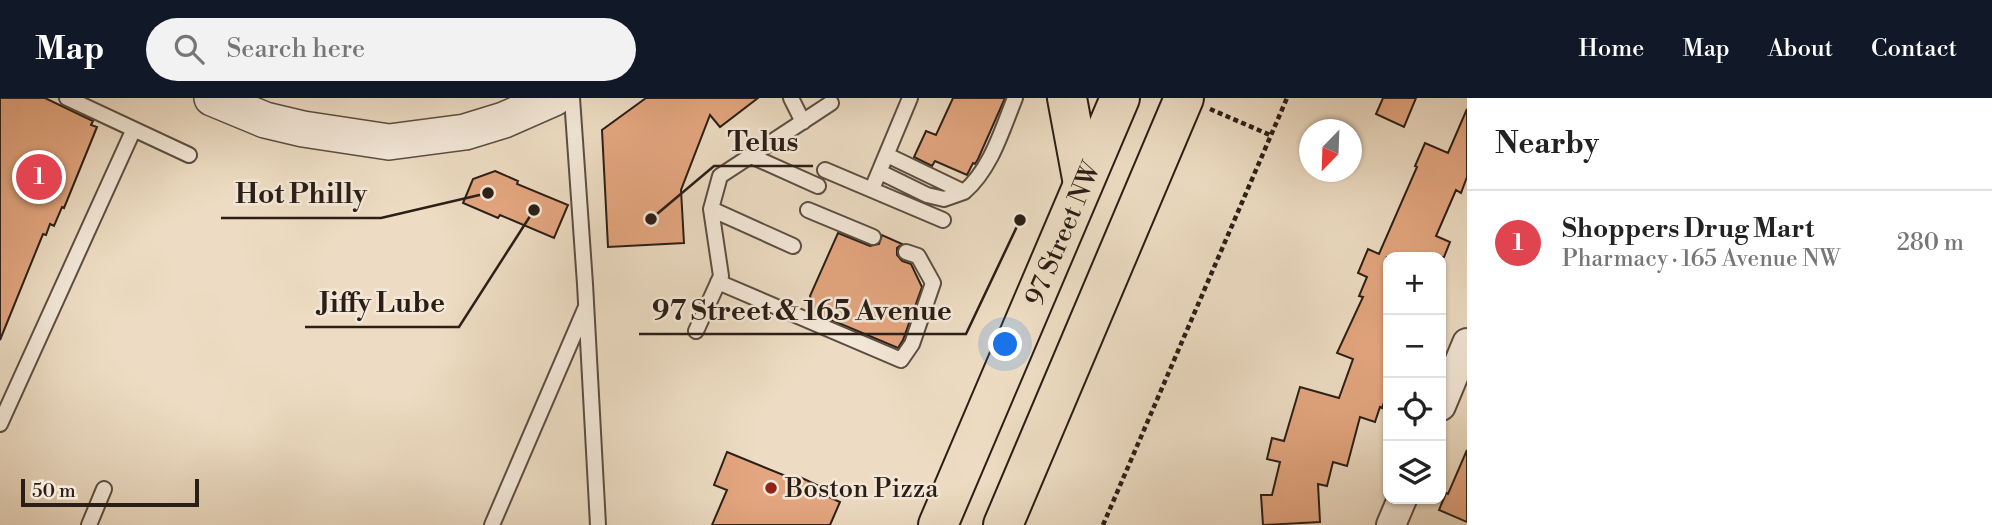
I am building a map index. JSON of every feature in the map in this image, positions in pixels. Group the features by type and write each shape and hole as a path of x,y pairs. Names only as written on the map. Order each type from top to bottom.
{"main road":[{"path":"1068,98 1083,184"},
{"name":"97 Street NW","path":"938,525 1120,98"},
{"path":"1003,525 1184,98"}],"street":[{"path":"212,98 265,120 303,130 389,142 465,131 504,120 554,98"},
{"path":"1446,394 1467,343"},
{"path":"1391,525 1400,504"}],"lane":[{"path":"66,98 101,112 133,131 188,155"},
{"path":"572,98 598,525"},
{"path":"791,98 803,122"},
{"path":"872,189 910,98"},
{"path":"880,172 927,195 944,199 964,192 976,182 991,155 1015,98"},
{"path":"696,331 721,276 711,209 720,176 831,103"},
{"path":"0,424 133,131"},
{"path":"887,155 964,192"},
{"path":"751,156 818,186"},
{"path":"825,170 943,219"},
{"path":"711,209 793,246"},
{"path":"808,210 873,237"},
{"path":"718,282 901,360 912,344 933,283 918,256 906,251"},
{"path":"492,525 586,304"},
{"path":"89,525 104,489"}],"path":[{"path":"1184,98 1270,135"},
{"path":"1104,525 1287,98"}],"building":[{"path":"0,98 45,98 93,121 91,125 97,127 64,208 62,207 54,226 50,224 46,235 43,234 0,340"},
{"path":"646,98 758,98 720,127 710,115 681,190 684,243 608,247 602,130"},
{"path":"953,98 1005,98 978,159 967,175 935,161 932,166 914,157 926,131 936,135"},
{"path":"1383,98 1416,98 1404,127 1376,114"},
{"path":"1467,109 1467,177 1461,193 1456,190 1436,236 1450,242 1446,252 1383,252 1382,408 1380,407 1375,422 1360,417 1347,466 1333,462 1327,486 1318,484 1320,522 1263,525 1261,495 1272,495 1280,462 1267,459 1272,438 1284,441 1300,387 1339,398 1353,359 1337,353 1363,297 1359,296 1367,277 1358,273 1368,249 1379,254 1425,143 1448,153"},
{"path":"495,171 518,181 517,184 568,205 554,238 463,203 473,179"},
{"path":"838,233 870,246 879,244 882,235 902,244 897,248 897,255 902,261 911,264 922,287 898,348 817,314 810,296"},
{"path":"1467,450 1467,522 1439,510 1441,504 1446,504 1446,493 1448,494"},
{"name":"Boston Pizza","path":"727,452 798,481 800,477 821,487 818,492 840,502 830,525 712,525 727,490 714,485"}],"place":[{"name":"Shoppers Drug Mart","path":"39,177"},
{"name":"Hot Philly","path":"488,193"},
{"name":"Jiffy Lube","path":"534,210"},
{"name":"Telus","path":"651,219"},
{"name":"97 Street & 165 Avenue","path":"1020,220"},
{"name":"Boston Pizza","path":"771,488"}]}
